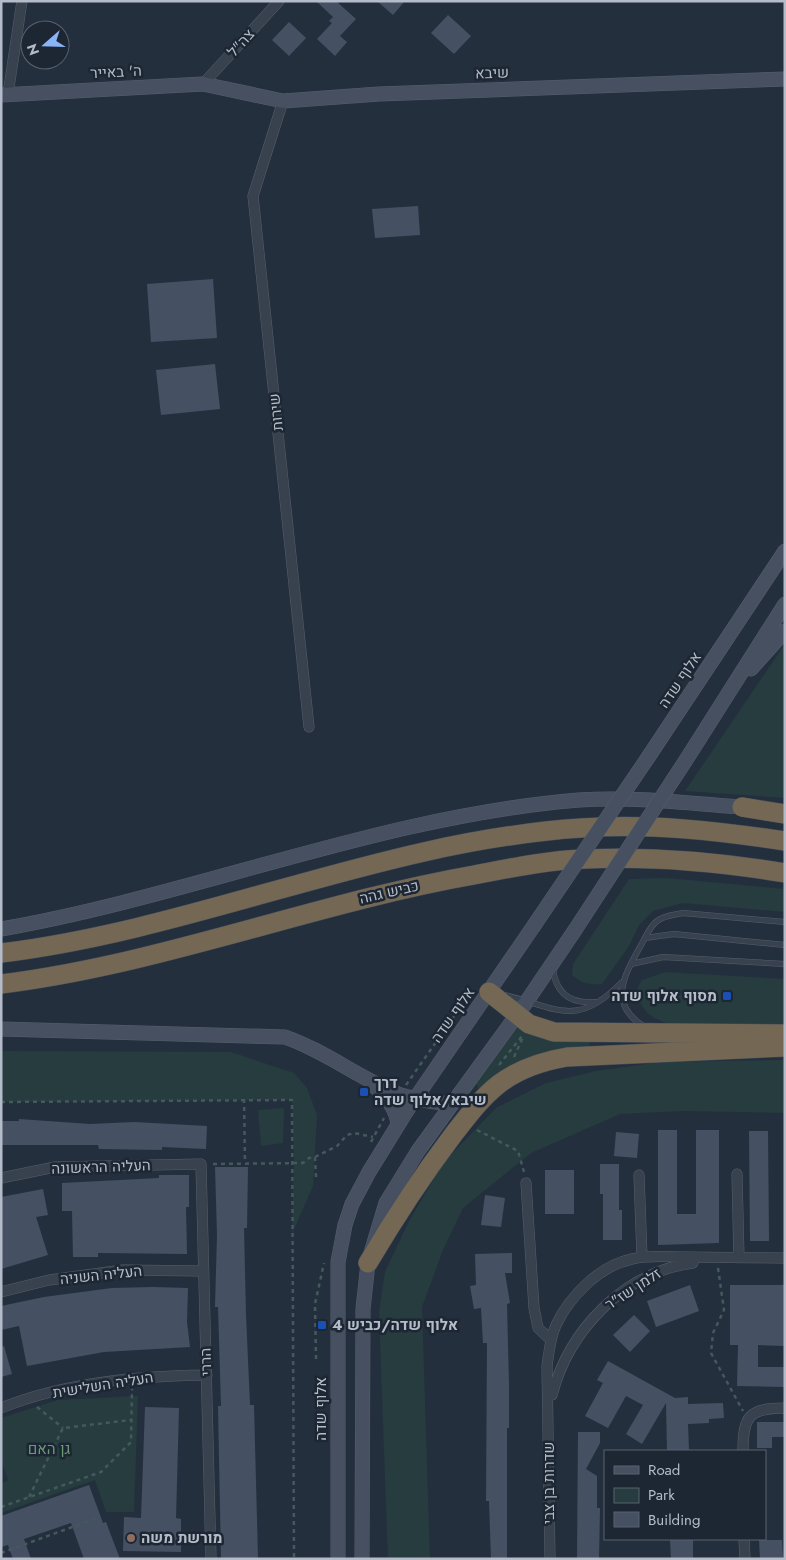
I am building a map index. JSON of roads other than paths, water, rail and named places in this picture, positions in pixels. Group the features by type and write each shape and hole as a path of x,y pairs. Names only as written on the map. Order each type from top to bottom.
{"highway":[{"path":"742,807 785,814"},
{"name":"כביש גהה","path":"1,953 111,934 354,869 435,850 513,836 582,828 632,828 720,832 785,841"},
{"name":"כביש גהה","path":"1,984 118,964 361,899 433,882 550,862 584,858 678,860 718,862 785,873"},
{"path":"489,992 524,1013 543,1030 574,1033 785,1034"},
{"path":"368,1263 440,1151 478,1104 509,1078 523,1070 550,1060 567,1057 785,1047"}],"main road":[{"name":"שיבא","path":"203,84 283,101 380,94 785,79"},
{"name":"ה' באייר","path":"4,95 203,84"},
{"name":"אלוף שדה","path":"338,1559 338,1262 352,1204 398,1124 533,928 785,551"},
{"path":"362,1559 363,1309 368,1263 386,1203 418,1151 451,1104 524,1013 554,960 686,760 785,604"},
{"path":"724,700 785,631"},
{"path":"1,929 105,907 347,842 508,809 580,800 680,802 785,810"},
{"path":"1,1029 285,1037 307,1044 365,1078 399,1094 415,1099 451,1104"},
{"path":"365,1078 392,1104 397,1113 398,1124"}],"street":[{"path":"4,95 22,1"},
{"name":"צה\"ל","path":"203,84 279,1"},
{"name":"שירות","path":"283,101 253,196 309,727"},
{"name":"העליה הראשונה","path":"1,1178 56,1167 201,1164"},
{"name":"הררי","path":"201,1164 211,1559"},
{"path":"737,1174 739,1258"},
{"path":"639,1175 642,1257"},
{"path":"526,1184 534,1308 538,1328 551,1340"},
{"name":"זלמן שז\"ר","path":"549,1406 547,1366 551,1340 556,1326 568,1306 596,1276 614,1265 642,1257 785,1258"},
{"name":"זלמן שז\"ר","path":"549,1406 561,1367 578,1335 595,1315 616,1297 665,1268 739,1258"},
{"name":"העליה השניה","path":"1,1292 49,1280 122,1270 203,1271"},
{"name":"העליה השלישית","path":"1,1408 27,1399 81,1386 132,1378 207,1375"},
{"name":"שדרות בן צבי","path":"549,1406 550,1559"},
{"path":"743,1450 743,1432 747,1418 761,1409 785,1408"},
{"path":"744,1540 744,1559"}],"lane":[{"path":"524,1013 549,1010 578,1011 600,1002 622,982 645,938 659,920 683,913 785,922"},
{"path":"645,938 674,934 785,945"},
{"path":"631,964 663,957 785,964"},
{"path":"554,960 555,980 566,997 587,1003 600,1002"},
{"path":"622,982 621,994 624,1006 636,1021 655,1033"}],"place":[{"name":"מסוף אלוף שדה","path":"727,996"},
{"name":"דרך שיבא/אלוף שדה","path":"364,1092"},
{"name":"אלוף שדה/כביש 4","path":"322,1325"},
{"name":"מורשת משה","path":"131,1538"}],"park label":[{"name":"גן האם","path":"49,1449"}]}
